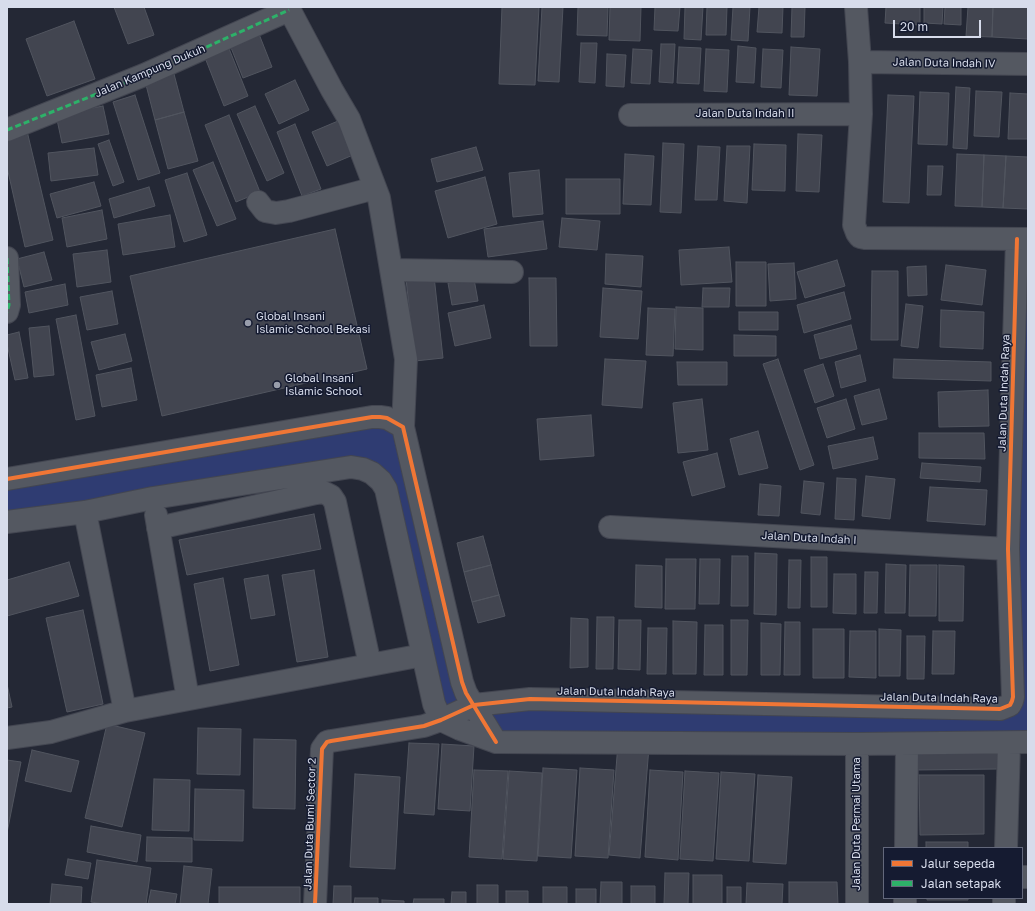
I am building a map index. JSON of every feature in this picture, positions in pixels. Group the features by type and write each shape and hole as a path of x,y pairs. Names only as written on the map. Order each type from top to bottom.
{"street":[{"path":"856,7 860,62 861,114 854,225 857,233 860,237 865,238 1022,239"},
{"path":"289,8 349,119 379,198 406,358 403,427 462,682 466,693 496,742"},
{"name":"Jalan Kampung Dukuh","path":"7,130 144,75 289,8"},
{"name":"Jalan Duta Indah IV","path":"860,62 1028,64"},
{"name":"Jalan Duta Indah II","path":"630,114 861,114"},
{"path":"258,202 265,211 276,213 375,188"},
{"name":"Jalan Duta Indah Raya","path":"474,705 530,700 992,709 1000,709 1010,705 1012,697 1008,549 1022,239"},
{"path":"7,258 9,305 7,312"},
{"path":"391,270 512,272"},
{"path":"7,479 372,418 387,418 403,427"},
{"path":"7,522 85,512 154,498 351,467 363,469 372,473 381,481 386,489 434,704 441,720 460,729 496,742 857,744 1018,743 1006,847"},
{"path":"158,528 316,493 323,492 331,496 335,502 370,665"},
{"path":"154,498 188,699"},
{"path":"85,512 125,711"},
{"name":"Jalan Duta Indah I","path":"610,527 1008,549"},
{"path":"7,738 51,732 125,711 423,656"},
{"path":"441,720 474,705"},
{"name":"Jalan Duta Bumi Sector 2","path":"315,904 322,749 324,745 331,741 424,726 441,720"},
{"name":"Jalan Duta Permai Utama","path":"857,744 857,904"},
{"path":"906,847 907,744"}],"shaded area":[{"path":"1028,241 1028,742 496,742 474,705 1004,708"},
{"path":"372,417 403,427 474,705 441,720 372,473 7,522 7,478"}],"building":[{"path":"114,7 144,7 154,35 128,44"},
{"path":"502,7 539,7 535,85 499,84"},
{"path":"542,7 563,7 559,82 538,81"},
{"path":"578,7 608,7 607,36 577,35"},
{"path":"610,7 641,7 640,41 609,40"},
{"path":"655,7 680,7 678,31 654,30"},
{"path":"685,7 703,7 701,40 684,39"},
{"path":"707,7 727,7 726,35 706,35"},
{"path":"733,7 750,7 748,41 731,40"},
{"path":"759,7 783,7 782,33 757,32"},
{"path":"792,7 805,7 804,37 791,37"},
{"path":"886,7 920,7 920,25 885,23"},
{"path":"924,7 943,7 942,24 924,23"},
{"path":"945,7 961,7 961,25 944,24"},
{"path":"968,7 993,7 992,37 966,36"},
{"path":"993,7 1028,7 1028,39 992,37"},
{"path":"74,21 95,79 47,96 26,39"},
{"path":"257,29 272,67 243,78 228,40"},
{"path":"226,41 248,96 224,106 202,50"},
{"path":"581,43 597,43 595,83 579,82"},
{"path":"661,44 675,44 673,83 659,82"},
{"path":"738,46 756,48 754,83 736,82"},
{"path":"679,47 701,48 699,84 677,83"},
{"path":"791,47 820,49 817,96 789,95"},
{"path":"633,49 652,50 650,84 631,83"},
{"path":"706,49 729,50 727,92 704,91"},
{"path":"763,49 783,50 781,88 761,87"},
{"path":"607,54 626,55 624,87 606,86"},
{"path":"174,74 184,112 155,120 145,81"},
{"path":"295,80 309,110 279,124 265,94"},
{"path":"956,87 970,88 967,149 953,148"},
{"path":"976,91 1002,92 999,137 974,136"},
{"path":"920,92 949,93 947,145 918,144"},
{"path":"1010,93 1028,94 1028,139 1008,139"},
{"path":"135,95 160,173 138,180 113,102"},
{"path":"888,95 914,96 909,203 883,202"},
{"path":"103,106 109,134 62,143 56,115"},
{"path":"255,106 284,173 267,181 237,114"},
{"path":"184,112 198,161 168,169 155,120"},
{"path":"229,115 260,192 236,202 205,125"},
{"path":"338,121 353,155 327,166 312,132"},
{"path":"295,124 321,189 302,196 277,132"},
{"path":"27,131 53,240 25,247 7,167 7,136"},
{"path":"798,134 822,135 819,192 796,191"},
{"path":"109,140 124,182 113,186 98,144"},
{"path":"663,143 684,144 681,213 660,212"},
{"path":"754,144 786,145 785,191 752,190"},
{"path":"698,146 720,147 717,200 695,200"},
{"path":"727,146 750,146 747,203 724,201"},
{"path":"476,147 483,170 437,182 431,159"},
{"path":"94,148 98,175 51,181 48,153"},
{"path":"625,154 654,156 651,205 623,204"},
{"path":"957,154 984,155 982,207 955,206"},
{"path":"984,155 1006,156 1003,208 982,207"},
{"path":"1006,156 1028,157 1028,209 1003,208"},
{"path":"213,162 236,219 217,226 193,170"},
{"path":"928,166 943,166 941,195 927,195"},
{"path":"539,170 543,214 513,217 509,173"},
{"path":"187,173 207,235 184,242 165,180"},
{"path":"485,177 497,224 448,238 435,191"},
{"path":"566,179 620,179 620,214 566,214"},
{"path":"94,182 101,206 57,218 50,194"},
{"path":"149,187 155,206 114,218 109,199"},
{"path":"102,210 107,239 67,247 62,218"},
{"path":"170,215 175,247 123,255 118,224"},
{"path":"562,218 600,221 597,250 559,247"},
{"path":"543,221 547,249 488,257 484,229"},
{"name":"Global Insani Islamic School Bekasi","path":"335,229 367,369 162,416 130,276"},
{"path":"729,247 732,282 681,285 679,250"},
{"path":"107,250 111,282 77,287 73,254"},
{"path":"44,252 52,280 24,287 17,259"},
{"path":"606,254 643,256 641,287 605,284"},
{"path":"837,260 845,286 805,298 797,272"},
{"path":"736,262 766,262 766,306 736,306"},
{"path":"794,263 796,299 770,301 768,264"},
{"path":"946,265 986,270 982,305 941,300"},
{"path":"926,266 927,295 908,296 907,267"},
{"path":"872,271 898,271 898,340 871,340"},
{"path":"434,276 443,358 415,361 406,279"},
{"path":"529,278 556,278 557,346 530,346"},
{"path":"474,279 478,301 452,305 448,283"},
{"path":"65,284 68,305 29,313 25,292"},
{"path":"603,288 642,291 638,339 600,337"},
{"path":"703,288 730,288 729,307 702,307"},
{"path":"112,291 118,324 87,330 80,297"},
{"path":"844,292 851,319 804,333 797,305"},
{"path":"906,304 923,306 918,348 901,346"},
{"path":"484,305 491,338 455,346 448,313"},
{"path":"676,307 703,308 703,350 675,349"},
{"path":"648,308 675,309 673,356 646,355"},
{"path":"941,310 984,312 983,349 940,347"},
{"path":"739,312 778,312 778,330 739,330"},
{"path":"76,315 95,416 76,420 56,319"},
{"path":"851,325 857,349 820,359 814,335"},
{"path":"49,326 54,375 34,377 29,328"},
{"path":"19,332 28,378 15,380 7,344 7,335"},
{"path":"125,334 132,361 99,370 91,342"},
{"path":"734,335 776,336 776,356 734,356"},
{"path":"860,355 866,381 841,388 835,362"},
{"path":"605,359 646,361 642,408 602,405"},
{"path":"778,359 814,465 800,470 763,364"},
{"path":"894,359 991,362 991,381 893,378"},
{"path":"677,362 727,362 727,385 678,385"},
{"path":"823,364 834,396 815,403 804,370"},
{"path":"131,368 137,400 102,407 96,375"},
{"path":"879,389 887,419 862,425 854,396"},
{"path":"988,390 989,426 939,427 938,392"},
{"path":"702,399 708,450 678,453 673,403"},
{"path":"846,399 855,429 827,438 817,408"},
{"path":"591,415 594,456 540,460 537,419"},
{"path":"758,431 768,468 739,475 730,439"},
{"path":"919,433 984,433 985,459 919,458"},
{"path":"873,437 878,459 833,469 828,446"},
{"path":"717,453 725,487 692,496 683,462"},
{"path":"922,463 981,467 980,482 920,478"},
{"path":"866,476 895,479 890,519 862,516"},
{"path":"837,478 856,479 854,520 835,519"},
{"path":"804,481 824,483 820,515 801,513"},
{"path":"760,484 781,486 779,516 758,515"},
{"path":"930,487 987,490 985,525 927,521"},
{"path":"314,514 321,549 187,575 179,540"},
{"path":"483,536 491,565 464,572 457,543"},
{"path":"755,553 777,554 776,615 754,614"},
{"path":"732,556 748,556 748,606 731,606"},
{"path":"811,557 827,557 827,607 811,607"},
{"path":"666,559 696,559 695,609 665,609"},
{"path":"700,559 720,559 719,604 699,604"},
{"path":"789,560 801,560 800,608 788,608"},
{"path":"69,562 79,596 7,616 7,580"},
{"path":"886,564 906,565 905,613 885,613"},
{"path":"491,565 499,595 472,602 464,572"},
{"path":"636,565 662,566 662,608 635,607"},
{"path":"910,565 937,565 936,616 909,616"},
{"path":"939,565 964,566 963,621 939,621"},
{"path":"314,570 328,657 297,662 282,575"},
{"path":"865,572 878,572 877,613 864,613"},
{"path":"834,574 856,574 856,614 833,613"},
{"path":"268,575 275,615 251,619 244,579"},
{"path":"223,578 239,665 210,671 194,584"},
{"path":"499,595 505,616 478,623 472,602"},
{"path":"83,610 103,704 67,712 46,618"},
{"path":"597,617 614,617 613,669 596,669"},
{"path":"571,618 588,619 588,667 570,668"},
{"path":"619,620 641,620 640,670 618,669"},
{"path":"731,620 748,620 747,675 731,675"},
{"path":"673,621 697,622 696,674 673,674"},
{"path":"785,622 800,622 800,675 784,675"},
{"path":"761,623 781,624 780,675 761,675"},
{"path":"705,625 723,625 723,675 704,675"},
{"path":"648,628 667,628 666,674 647,674"},
{"path":"813,629 844,629 844,678 813,678"},
{"path":"879,629 901,630 900,676 879,676"},
{"path":"850,631 876,631 876,678 849,677"},
{"path":"933,631 955,631 954,674 932,674"},
{"path":"907,636 925,636 924,679 907,679"},
{"path":"7,684 12,707 7,708"},
{"path":"107,724 145,733 122,827 85,818"},
{"path":"198,728 241,729 240,775 197,774"},
{"path":"254,739 296,740 295,809 253,808"},
{"path":"409,743 439,744 434,815 404,813"},
{"path":"442,744 474,746 470,811 438,809"},
{"path":"618,744 649,747 640,858 609,855"},
{"path":"999,748 998,769 915,770 915,749"},
{"path":"32,750 79,761 71,792 25,781"},
{"path":"7,760 21,762 7,833"},
{"path":"543,768 577,770 571,858 538,856"},
{"path":"580,768 614,770 608,858 575,856"},
{"path":"474,770 508,771 502,859 469,857"},
{"path":"650,770 683,772 678,860 645,857"},
{"path":"509,771 542,773 537,861 503,859"},
{"path":"685,771 719,773 713,861 680,859"},
{"path":"721,772 755,774 749,861 716,859"},
{"path":"355,774 400,777 395,869 350,867"},
{"path":"758,775 792,777 786,864 753,862"},
{"path":"919,775 984,775 984,834 920,835"},
{"path":"154,779 190,780 189,831 152,830"},
{"path":"195,789 244,790 243,841 194,840"},
{"path":"91,826 141,835 137,862 87,852"},
{"path":"147,837 192,838 192,862 146,861"},
{"path":"926,842 968,842 968,847 926,847"},
{"path":"68,859 91,863 88,879 65,875"},
{"path":"97,860 151,868 146,904 104,904 91,902"},
{"path":"184,866 212,869 208,904 180,904"},
{"path":"665,873 689,873 688,904 664,904"},
{"path":"693,875 722,875 722,904 693,904"},
{"path":"601,882 622,882 622,904 600,904"},
{"path":"789,882 837,882 838,904 789,904"},
{"path":"747,883 783,884 782,904 746,904"},
{"path":"52,884 82,887 81,904 50,904"},
{"path":"477,885 498,885 498,904 477,904"},
{"path":"334,886 351,886 351,904 333,904"},
{"path":"631,886 655,886 655,904 631,904"},
{"path":"219,887 300,887 300,904 219,904"},
{"path":"543,887 567,887 567,904 543,904"},
{"path":"727,887 741,887 741,904 727,904"},
{"path":"576,889 596,889 596,904 576,904"},
{"path":"151,890 177,894 175,904 148,904"},
{"path":"506,891 528,891 528,904 506,904"},
{"path":"452,892 466,892 466,904 451,904"},
{"path":"355,898 378,898 378,904 354,904"},
{"path":"414,899 444,899 444,904 413,904"},
{"path":"927,899 968,899 968,900"},
{"path":"382,900 404,901 404,904 382,904"}],"marked path":[{"path":"7,130 144,75 289,10"},
{"path":"7,258 9,305 7,312"}],"cycle path":[{"path":"315,904 322,749 327,742 424,726 474,705 530,699 1000,709 1010,705 1013,697 1008,549 1017,239"},
{"path":"7,479 372,417 387,418 403,427 462,682 466,693 496,742"}],"place":[{"name":"Global Insani Islamic School Bekasi","path":"248,323"},
{"name":"Global Insani Islamic School","path":"277,385"}]}
